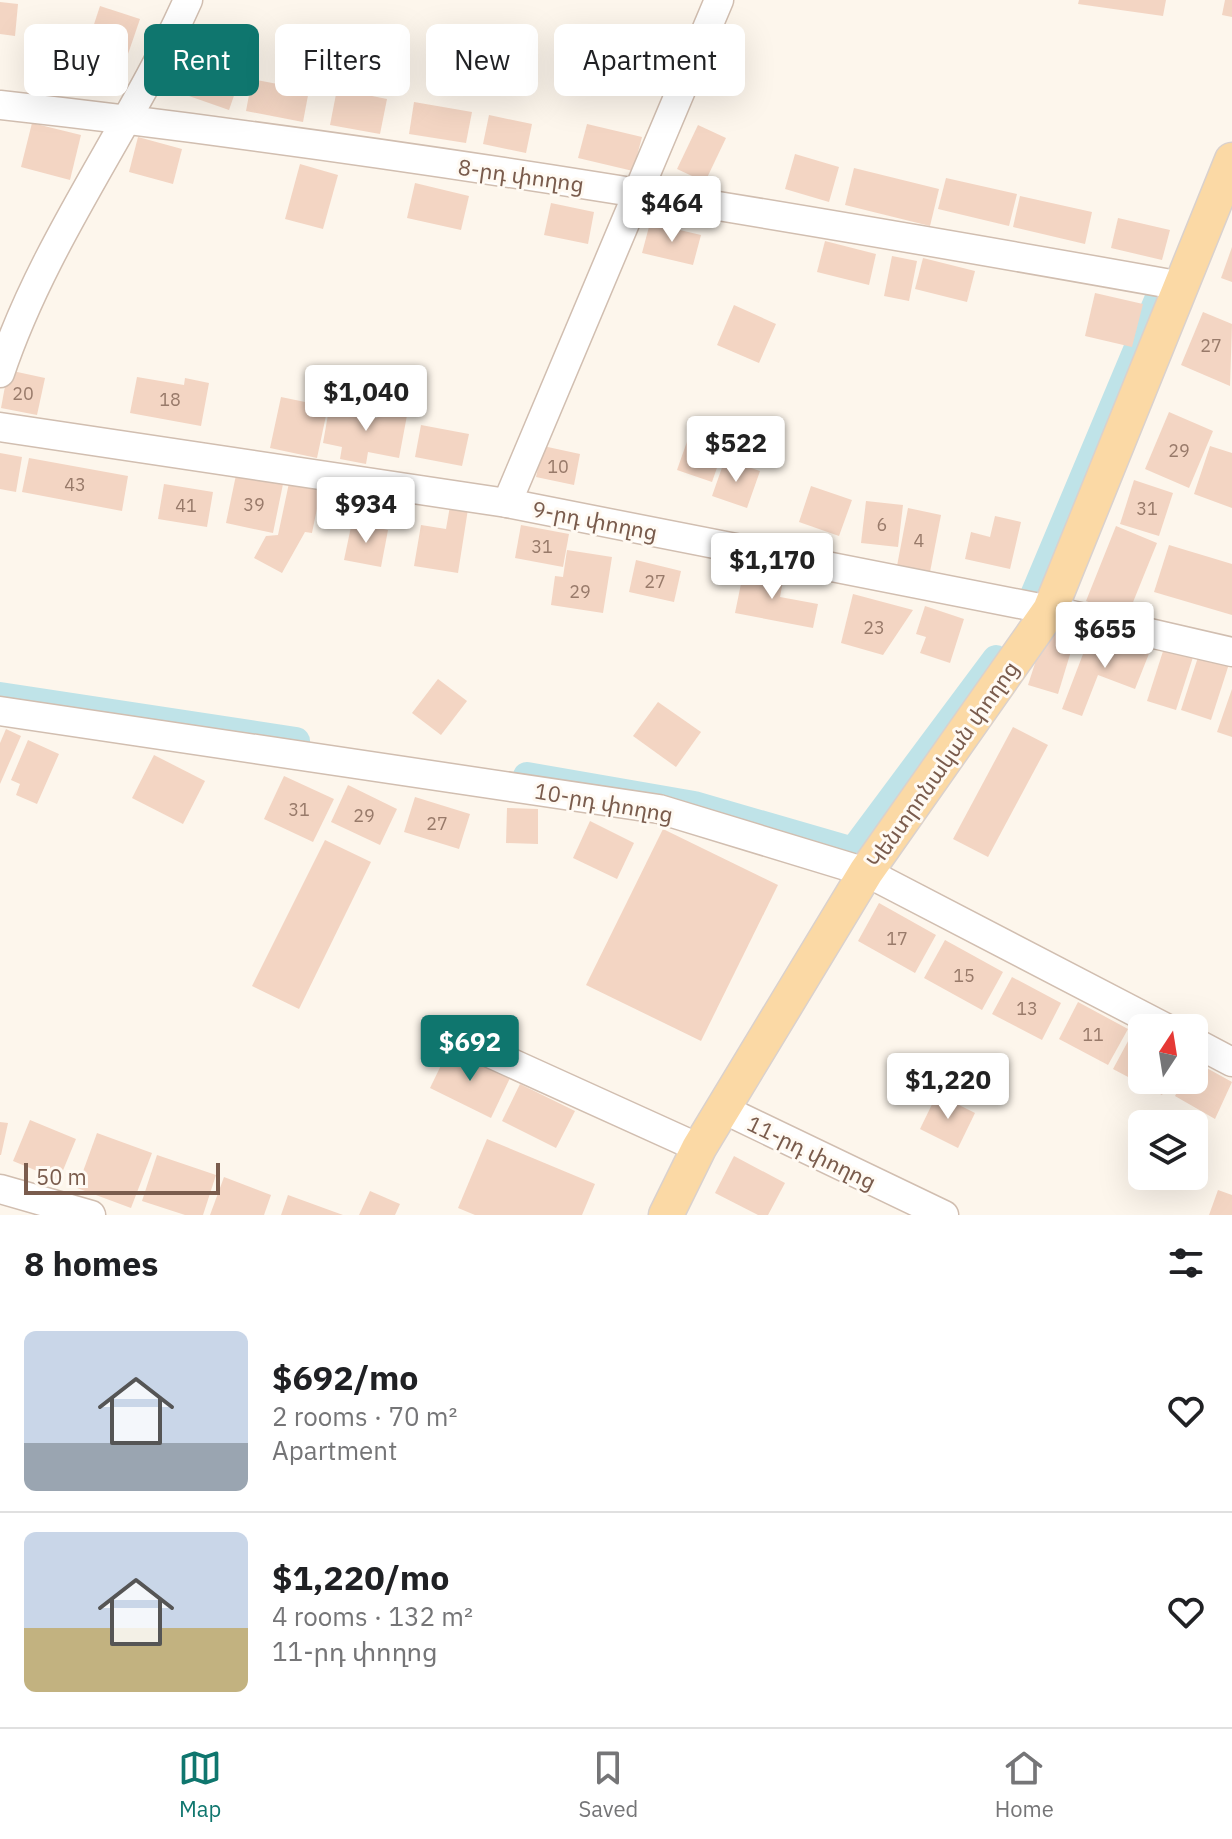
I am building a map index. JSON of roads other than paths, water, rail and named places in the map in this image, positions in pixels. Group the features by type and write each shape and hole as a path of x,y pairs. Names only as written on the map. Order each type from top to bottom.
{"main road":[{"name":"Կենտրոնական փողոց","path":"666,1215 699,1148 866,872 1050,610 1232,160"}],"street":[{"path":"0,373 49,257 102,158 128,119 188,0"},
{"path":"507,503 719,0"},
{"name":"8-րդ փողոց","path":"0,105 128,119 637,192 1182,286"},
{"name":"9-րդ փողոց","path":"0,427 507,503 1050,610 1232,652"},
{"name":"10-րդ փողոց","path":"0,711 659,809 866,872 1139,1014"},
{"path":"463,1041 699,1148"},
{"path":"1208,1049 1232,1062"},
{"name":"11-րդ փողոց","path":"723,1109 944,1215"},
{"path":"0,1189 91,1215"}],"waterway":[{"path":"1032,600 1158,300"},
{"path":"527,776 694,805 853,851 996,659"},
{"path":"0,696 296,741"}]}
